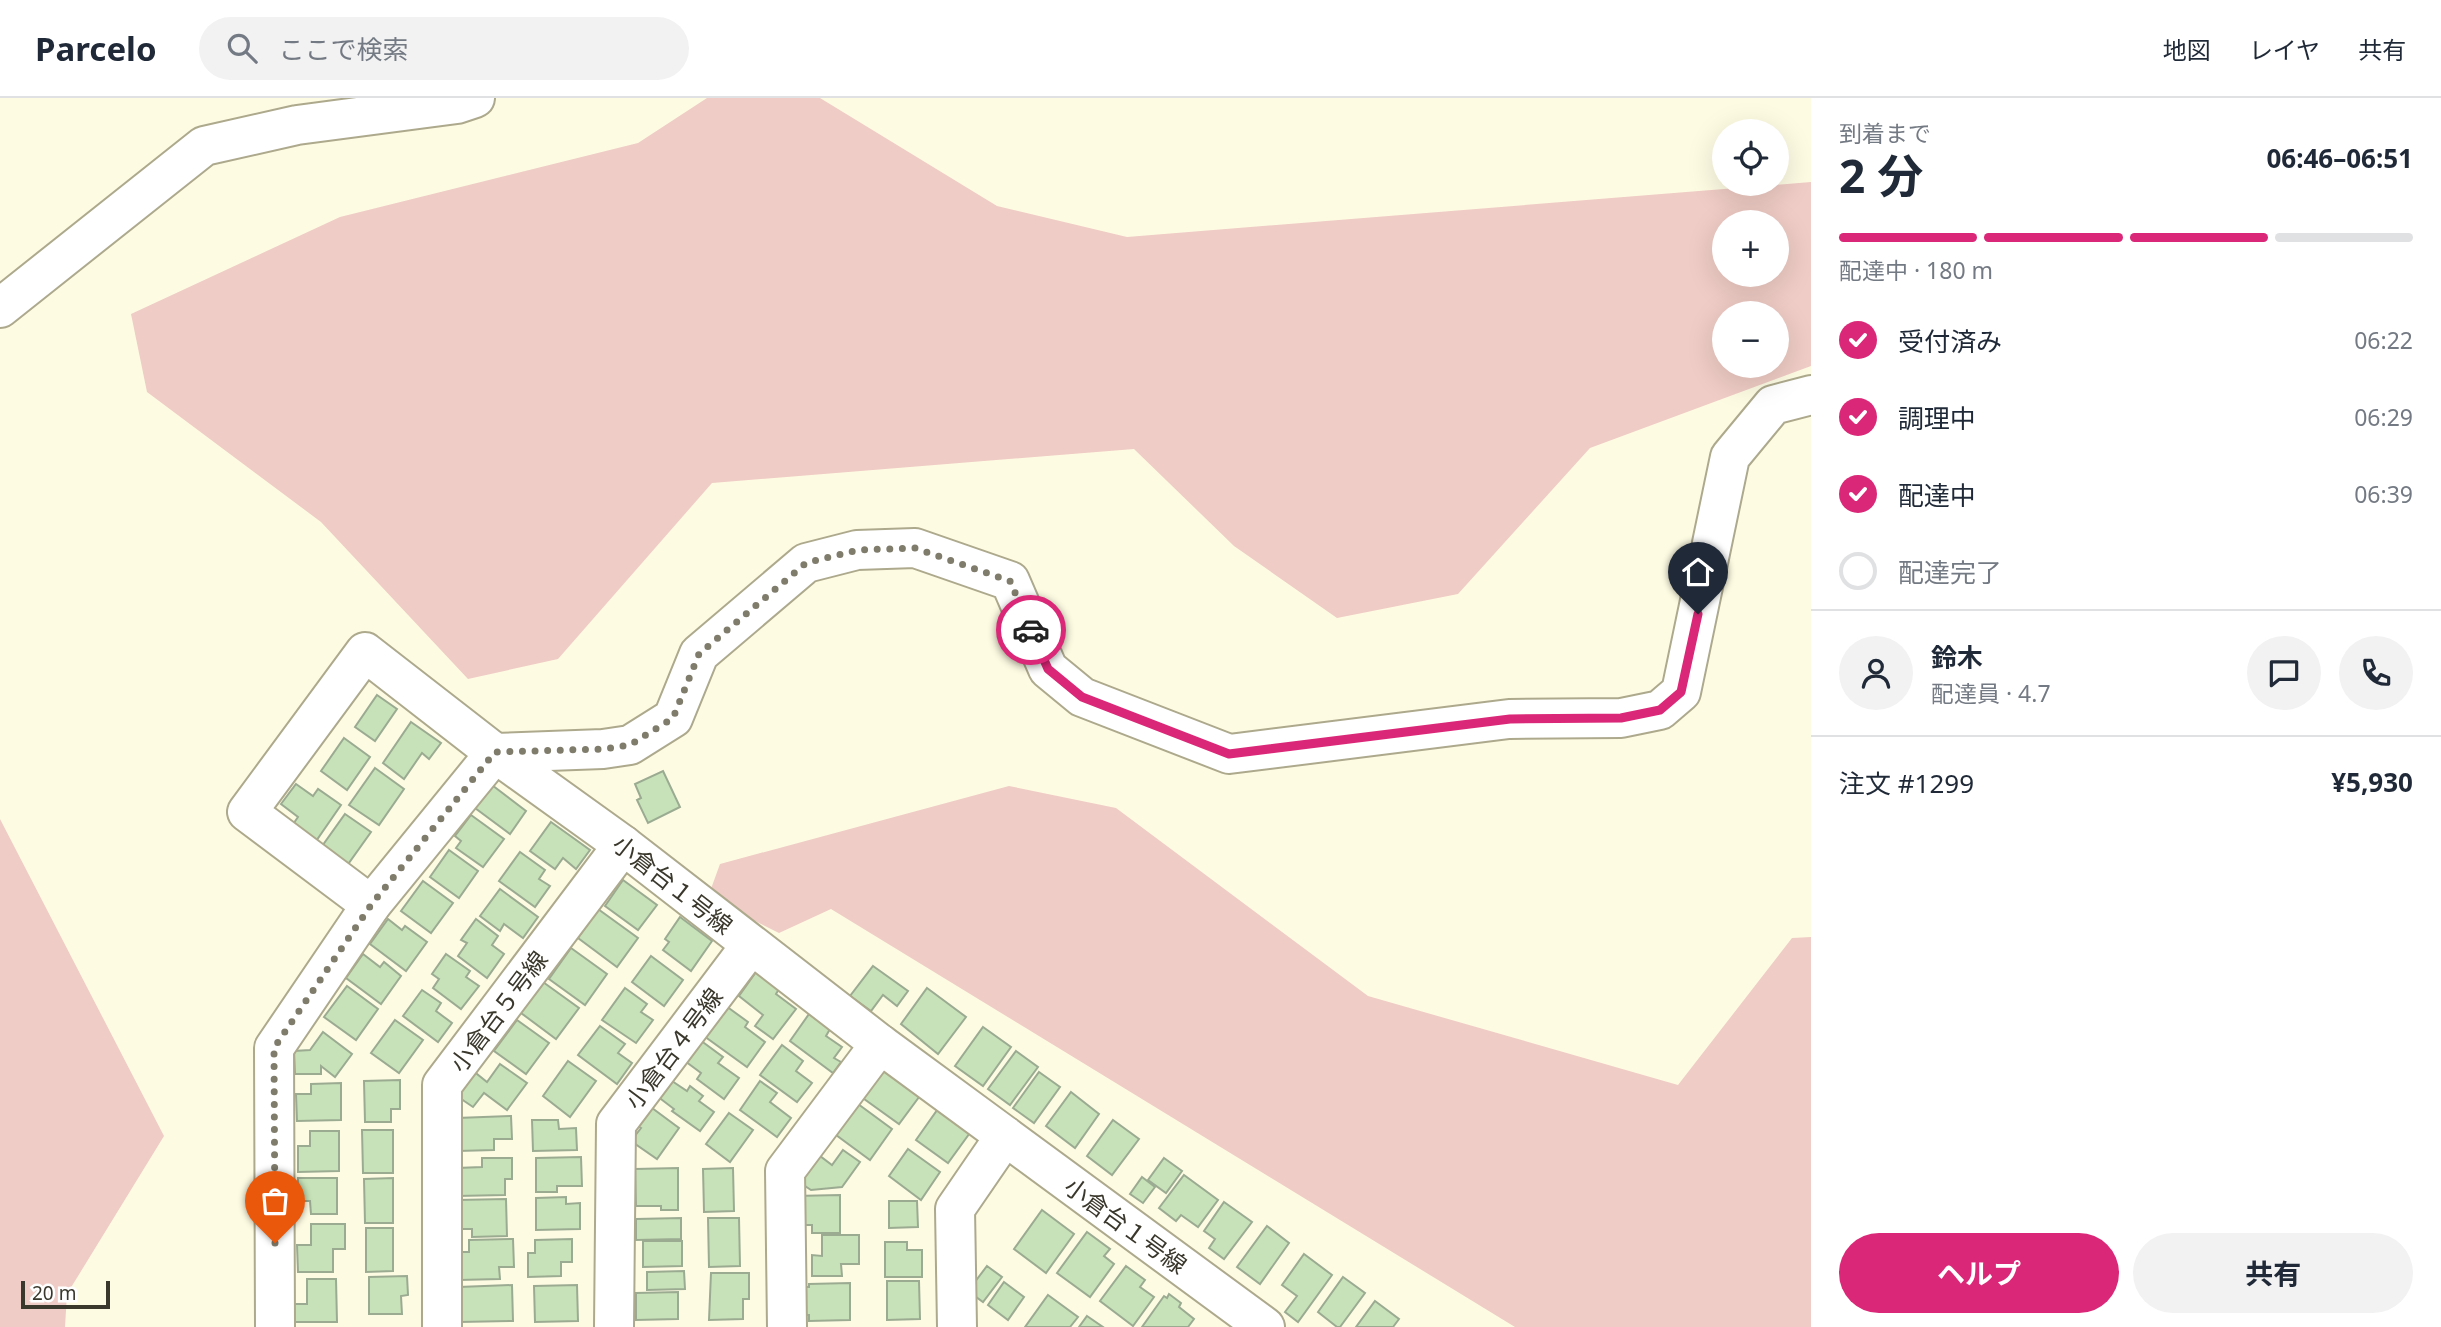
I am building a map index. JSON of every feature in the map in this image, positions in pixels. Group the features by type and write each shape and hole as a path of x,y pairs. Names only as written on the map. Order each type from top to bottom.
{"street":[{"path":"0,308 204,146 297,125 457,104 475,98"},
{"path":"275,1327 274,1048 371,905 495,752 603,749 630,745 673,718 699,654 806,563 858,550 915,548 1010,581 1048,669 1082,697 1229,754 1510,719 1621,718 1660,710 1681,692 1730,457 1773,405 1811,395"},
{"name":"小倉台１号線","path":"371,905 247,812 365,652 495,752 623,845 880,1044 1265,1327"},
{"name":"小倉台５号線","path":"442,1327 442,1085 623,845"},
{"name":"小倉台４号線","path":"614,1327 616,1124 751,944"},
{"path":"787,1327 785,1171 880,1044"},
{"path":"957,1327 955,1209 1005,1136"}],"shaded area":[{"path":"707,98 820,98 997,206 1127,237 1712,190 1712,196 1789,196 1789,184 1811,182 1811,366 1789,374 1789,301 1712,301 1712,378 1779,378 1590,448 1458,594 1337,618 1234,546 1134,449 712,483 558,659 468,679 321,522 147,392 131,314 340,217 638,143"},
{"path":"1009,786 1116,808 1368,996 1678,1085 1792,938 1811,937 1811,1327 1515,1327 831,909 779,933 708,897 720,864"},
{"path":"0,819 164,1136 67,1294 65,1327 0,1327"}],"building":[{"path":"377,695 397,709 375,741 355,727"},
{"path":"411,722 441,743 429,759 422,753 404,779 383,763"},
{"path":"344,738 370,757 347,790 321,771"},
{"path":"375,768 404,789 379,825 349,805"},
{"path":"663,771 680,807 648,823 637,800 641,798 635,784"},
{"path":"488,782 526,811 510,834 471,805"},
{"path":"296,784 313,796 318,789 341,805 314,844 291,827 298,817 281,804"},
{"path":"345,814 371,832 346,867 320,849"},
{"path":"471,815 504,839 483,867 456,848 461,841 455,836"},
{"path":"551,822 590,850 576,869 563,858 555,869 530,851"},
{"path":"449,850 478,871 459,898 430,877"},
{"path":"520,852 545,870 539,879 550,886 535,907 499,881"},
{"path":"623,880 657,905 638,930 605,906"},
{"path":"423,881 453,903 431,933 401,911"},
{"path":"500,889 538,917 523,938 504,924 500,931 480,916"},
{"path":"598,909 638,938 617,967 578,938"},
{"path":"680,917 712,941 691,971 663,950 669,942 665,939"},
{"path":"388,919 402,930 405,926 427,942 406,971 370,944"},
{"path":"476,919 498,936 492,945 504,954 487,978 458,956 467,943 461,940"},
{"path":"571,948 607,974 585,1005 549,979"},
{"path":"363,954 380,967 384,962 401,976 381,1004 346,978"},
{"path":"446,954 470,971 466,977 479,986 461,1009 433,988 439,979 432,974"},
{"path":"651,956 683,980 664,1006 632,982"},
{"path":"873,966 908,991 897,1006 883,995 871,1011 850,996"},
{"path":"756,972 779,989 776,994 796,1009 773,1039 755,1026 763,1015 739,996"},
{"path":"543,982 579,1008 556,1039 517,1010"},
{"path":"347,986 378,1009 356,1040 324,1017"},
{"path":"625,988 647,1004 641,1012 653,1020 636,1043 602,1020"},
{"path":"927,988 966,1017 938,1054 901,1024"},
{"path":"422,990 441,1003 436,1011 452,1023 438,1042 403,1016"},
{"path":"726,1006 748,1022 745,1027 765,1042 747,1067 704,1036"},
{"path":"809,1014 830,1029 826,1036 842,1047 834,1058 841,1062 833,1073 790,1041"},
{"path":"395,1020 423,1040 399,1073 371,1053"},
{"path":"517,1020 549,1043 526,1074 494,1051"},
{"path":"600,1026 625,1044 618,1053 632,1063 617,1084 578,1055"},
{"path":"983,1027 1011,1047 983,1086 955,1066"},
{"path":"323,1032 352,1054 335,1077 321,1066 321,1074 295,1074 294,1051 310,1050"},
{"path":"700,1040 723,1057 718,1063 739,1078 724,1099 697,1079 701,1073 685,1061"},
{"path":"782,1045 803,1061 796,1071 812,1083 797,1102 760,1075"},
{"path":"1016,1051 1038,1067 1010,1105 988,1089"},
{"path":"568,1061 596,1081 570,1117 543,1096"},
{"path":"500,1064 527,1083 507,1110 484,1093 473,1107 454,1094 472,1070 487,1082"},
{"path":"882,1064 922,1093 899,1124 860,1096"},
{"path":"1039,1072 1060,1087 1034,1123 1013,1108"},
{"path":"669,1079 687,1091 690,1086 703,1096 699,1101 714,1112 700,1131 672,1111 674,1109 657,1096"},
{"path":"400,1080 400,1109 391,1109 391,1122 365,1122 364,1081"},
{"path":"760,1081 777,1093 770,1102 791,1118 777,1137 740,1110"},
{"path":"341,1083 341,1120 297,1121 296,1094 311,1094 311,1084"},
{"path":"1071,1092 1099,1114 1075,1148 1046,1126"},
{"path":"854,1101 892,1129 870,1160 832,1132"},
{"path":"648,1105 679,1128 657,1159 631,1141 641,1128 634,1124"},
{"path":"940,1106 972,1130 948,1163 916,1140"},
{"path":"729,1113 753,1130 730,1162 706,1144"},
{"path":"511,1116 512,1139 494,1139 494,1150 458,1151 457,1118"},
{"path":"532,1120 558,1120 559,1129 576,1128 577,1150 533,1151"},
{"path":"1113,1120 1139,1139 1112,1175 1087,1156"},
{"path":"362,1130 393,1130 393,1173 363,1173"},
{"path":"310,1131 339,1131 339,1171 298,1172 298,1146 310,1146"},
{"path":"908,1149 940,1172 921,1200 889,1176"},
{"path":"843,1150 860,1162 842,1187 811,1190 796,1180 816,1153 832,1165"},
{"path":"581,1157 582,1186 557,1186 557,1192 536,1192 536,1158"},
{"path":"482,1158 512,1158 512,1179 505,1179 505,1195 457,1196 457,1168 482,1167"},
{"path":"1164,1158 1182,1171 1166,1193 1148,1180"},
{"path":"678,1168 678,1210 661,1210 661,1206 636,1206 635,1169"},
{"path":"733,1168 734,1211 704,1212 703,1169"},
{"path":"1184,1175 1218,1200 1198,1227 1181,1215 1176,1221 1159,1208"},
{"path":"1142,1177 1155,1187 1143,1203 1130,1194"},
{"path":"298,1178 337,1178 337,1214 311,1214 310,1201 298,1201"},
{"path":"393,1178 393,1223 365,1223 364,1179"},
{"path":"840,1195 840,1233 812,1233 812,1225 795,1225 794,1196"},
{"path":"566,1197 566,1204 580,1203 580,1229 536,1230 536,1198"},
{"path":"506,1199 507,1236 472,1237 472,1229 458,1229 457,1200"},
{"path":"889,1201 917,1201 918,1227 889,1228"},
{"path":"1224,1202 1252,1222 1224,1259 1209,1248 1215,1239 1204,1231"},
{"path":"1042,1210 1074,1234 1046,1273 1014,1249"},
{"path":"681,1218 681,1239 636,1240 636,1219"},
{"path":"708,1218 739,1218 740,1266 709,1267"},
{"path":"311,1224 345,1224 345,1249 333,1249 333,1272 298,1272 297,1245 311,1245"},
{"path":"1267,1226 1289,1243 1260,1284 1237,1267"},
{"path":"366,1228 393,1228 393,1271 366,1272"},
{"path":"1087,1232 1110,1249 1104,1256 1114,1264 1090,1297 1057,1273"},
{"path":"822,1235 859,1235 859,1264 841,1264 842,1276 812,1276 812,1255 822,1256"},
{"path":"513,1239 514,1267 499,1267 500,1279 459,1280 458,1252 469,1252 469,1240"},
{"path":"572,1239 572,1262 561,1262 561,1276 528,1277 528,1253 535,1253 535,1240"},
{"path":"643,1241 682,1241 682,1266 643,1267"},
{"path":"885,1242 907,1242 907,1250 922,1250 922,1277 885,1277"},
{"path":"1304,1254 1332,1275 1298,1322 1285,1312 1297,1296 1282,1285"},
{"path":"987,1266 1002,1277 983,1302 968,1291"},
{"path":"1126,1266 1145,1280 1140,1287 1154,1297 1133,1326 1100,1301"},
{"path":"684,1271 685,1289 647,1290 647,1272"},
{"path":"711,1273 749,1273 749,1299 743,1299 743,1319 709,1320"},
{"path":"407,1276 408,1295 401,1296 402,1314 369,1314 369,1277"},
{"path":"1343,1277 1365,1293 1340,1327 1337,1327 1318,1312"},
{"path":"307,1279 336,1279 337,1322 294,1322 294,1304 307,1304"},
{"path":"887,1281 919,1281 920,1319 887,1320"},
{"path":"1004,1282 1024,1297 1008,1320 988,1305"},
{"path":"850,1283 850,1320 809,1321 809,1315 797,1315 797,1287"},
{"path":"512,1285 513,1321 460,1322 459,1287"},
{"path":"577,1285 578,1321 535,1322 534,1286"},
{"path":"678,1292 678,1319 636,1320 636,1293"},
{"path":"1169,1294 1181,1303 1179,1307 1194,1319 1188,1327 1142,1327 1164,1296 1167,1298"},
{"path":"1048,1295 1078,1317 1070,1327 1025,1327"},
{"path":"1375,1301 1399,1319 1393,1327 1356,1327"},
{"path":"1087,1316 1103,1327 1079,1327"}],"way so far":[{"path":"275,1243 274,1048 371,905 495,752 603,749 630,745 673,718 699,654 720,636 806,563 858,550 915,548 1010,581 1031,630"}],"route":[{"path":"1031,630 1048,669 1082,697 1229,754 1510,719 1621,718 1660,710 1681,692 1698,614"}]}
